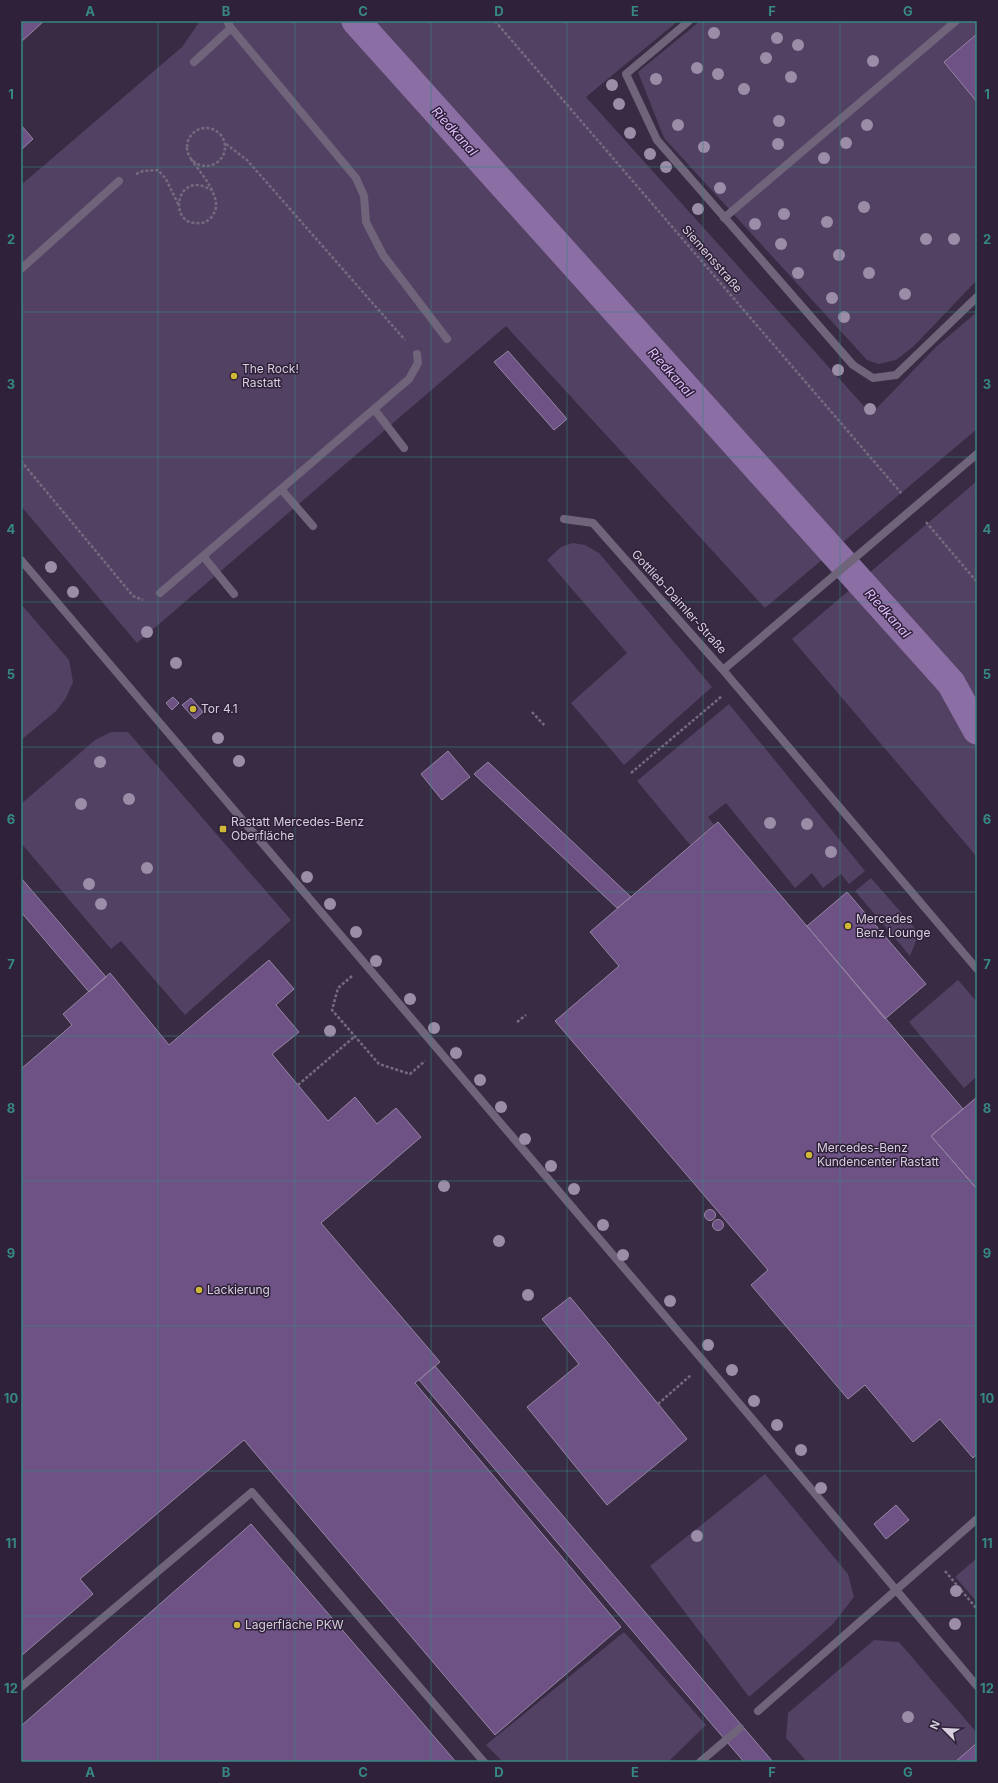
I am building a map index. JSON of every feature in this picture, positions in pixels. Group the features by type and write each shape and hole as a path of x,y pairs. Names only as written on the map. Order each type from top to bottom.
{"lane":[{"path":"689,21 626,74 657,140 853,365 873,378 896,375 977,298"},
{"path":"724,218 956,21"},
{"path":"194,62 229,24 356,178 364,196 366,222 382,255 447,339"},
{"path":"21,269 119,181"},
{"path":"160,593 409,379 418,363 417,354"},
{"path":"374,409 404,448"},
{"path":"912,510 977,454"},
{"path":"281,489 313,526"},
{"name":"Gottlieb-Daimler-Straße","path":"564,519 593,523 723,670 912,510"},
{"path":"203,556 234,594"},
{"path":"21,560 705,1363 977,1686"},
{"path":"723,670 977,969"},
{"path":"21,1687 252,1492 484,1762"},
{"path":"758,1711 897,1591 977,1519"},
{"path":"700,1762 740,1728"}],"path":[{"name":"Siemensstraße","path":"495,21 912,510 977,582"},
{"path":"119,181 143,171 158,170 166,179 178,205 179,211 187,220 193,223 205,222 214,214 217,201 188,154 188,142 190,136 201,128 207,128 219,133 226,144 252,166 417,354"},
{"path":"191,159 202,166 214,165 223,157 226,144"},
{"path":"178,205 181,193 192,186 205,186 211,190"},
{"path":"21,461 133,596 144,600 160,593"},
{"path":"631,773 736,684"},
{"path":"532,712 544,726"},
{"path":"364,964 338,988 332,1010 354,1037 379,1064 410,1074 438,1051"},
{"path":"517,1022 526,1015"},
{"path":"298,1085 354,1037"},
{"path":"658,1404 705,1363"},
{"path":"934,1558 977,1609"}],"shaded area":[{"path":"200,21 678,21 586,97 871,414 937,346 977,312 977,429 765,608 506,326 137,643 21,506 21,185 182,47"},
{"path":"700,21 977,21 977,280 914,346 896,360 879,364 867,360 664,138 638,72"},
{"path":"977,481 977,857 792,639"},
{"path":"573,543 585,545 599,553 712,687 624,765 571,703 627,653 547,560 561,547"},
{"path":"21,604 69,660 73,682 66,698 56,711 21,740"},
{"path":"729,704 865,871 849,884 841,874 823,888 812,873 795,888 726,803 708,817 714,825 691,846 637,781"},
{"path":"111,732 128,732 291,920 185,1015 121,941 111,949 21,843 21,804 95,740"},
{"path":"871,878 919,933 910,956 855,891"},
{"path":"958,980 977,1002 977,1076 964,1088 909,1022"},
{"path":"765,1474 848,1574 854,1597 833,1624 749,1697 650,1566"},
{"path":"977,1558 977,1602 955,1577"},
{"path":"624,1632 706,1725 668,1762 503,1762 486,1745"},
{"path":"874,1640 899,1642 977,1733 977,1762 807,1762 786,1738 788,1713"}],"building":[{"path":"21,21 44,21 21,42"},
{"path":"977,34 977,102 944,62"},
{"path":"21,125 33,139 21,150"},
{"path":"508,351 567,419 554,430 494,362"},
{"path":"173,697 179,703 172,710 166,703"},
{"name":"Tor 4.1","path":"191,698 203,712 195,719 182,705"},
{"path":"448,751 470,777 442,800 421,774"},
{"path":"488,762 631,897 617,908 474,774"},
{"name":"Mercedes-Benz Kundencenter Rastatt","path":"718,822 963,1109 931,1136 977,1189 977,1454 973,1458 940,1419 913,1442 865,1385 848,1399 751,1285 768,1270 555,1021 619,966 590,932"},
{"path":"21,878 106,977 89,992 21,912"},
{"path":"847,892 926,984 885,1019 807,926"},
{"name":"Lackierung","path":"269,960 294,989 276,1005 299,1032 272,1054 328,1121 355,1097 377,1124 396,1108 421,1137 321,1223 440,1362 415,1383 621,1627 495,1735 244,1440 80,1579 93,1594 21,1656 21,1069 72,1025 63,1014 110,973 169,1045"},
{"path":"977,1097 977,1189 931,1136"},
{"path":"708,1210 712,1210 714,1211 714,1219 708,1220 705,1217 705,1213"},
{"path":"716,1220 720,1220 722,1221 722,1229 716,1230 713,1227 713,1223"},
{"path":"570,1297 687,1439 607,1505 527,1407 579,1364 542,1319"},
{"path":"435,1366 773,1762 744,1762 419,1380"},
{"path":"896,1505 909,1520 886,1539 874,1524"},
{"name":"Lagerfläche PKW","path":"251,1524 456,1762 21,1762 21,1726"},
{"path":"977,1743 977,1762 955,1762"}],"waterway":[{"name":"Riedkanal","path":"356,21 951,683 977,730"}],"place":[{"name":"The Rock! Rastatt","path":"234,376"},
{"name":"Tor 4.1","path":"193,709"},
{"name":"Rastatt Mercedes-Benz Oberfläche","path":"223,829"},
{"name":"Mercedes Benz Lounge","path":"848,926"},
{"name":"Mercedes-Benz Kundencenter Rastatt","path":"809,1155"},
{"name":"Lackierung","path":"199,1290"},
{"name":"Lagerfläche PKW","path":"237,1625"}]}
